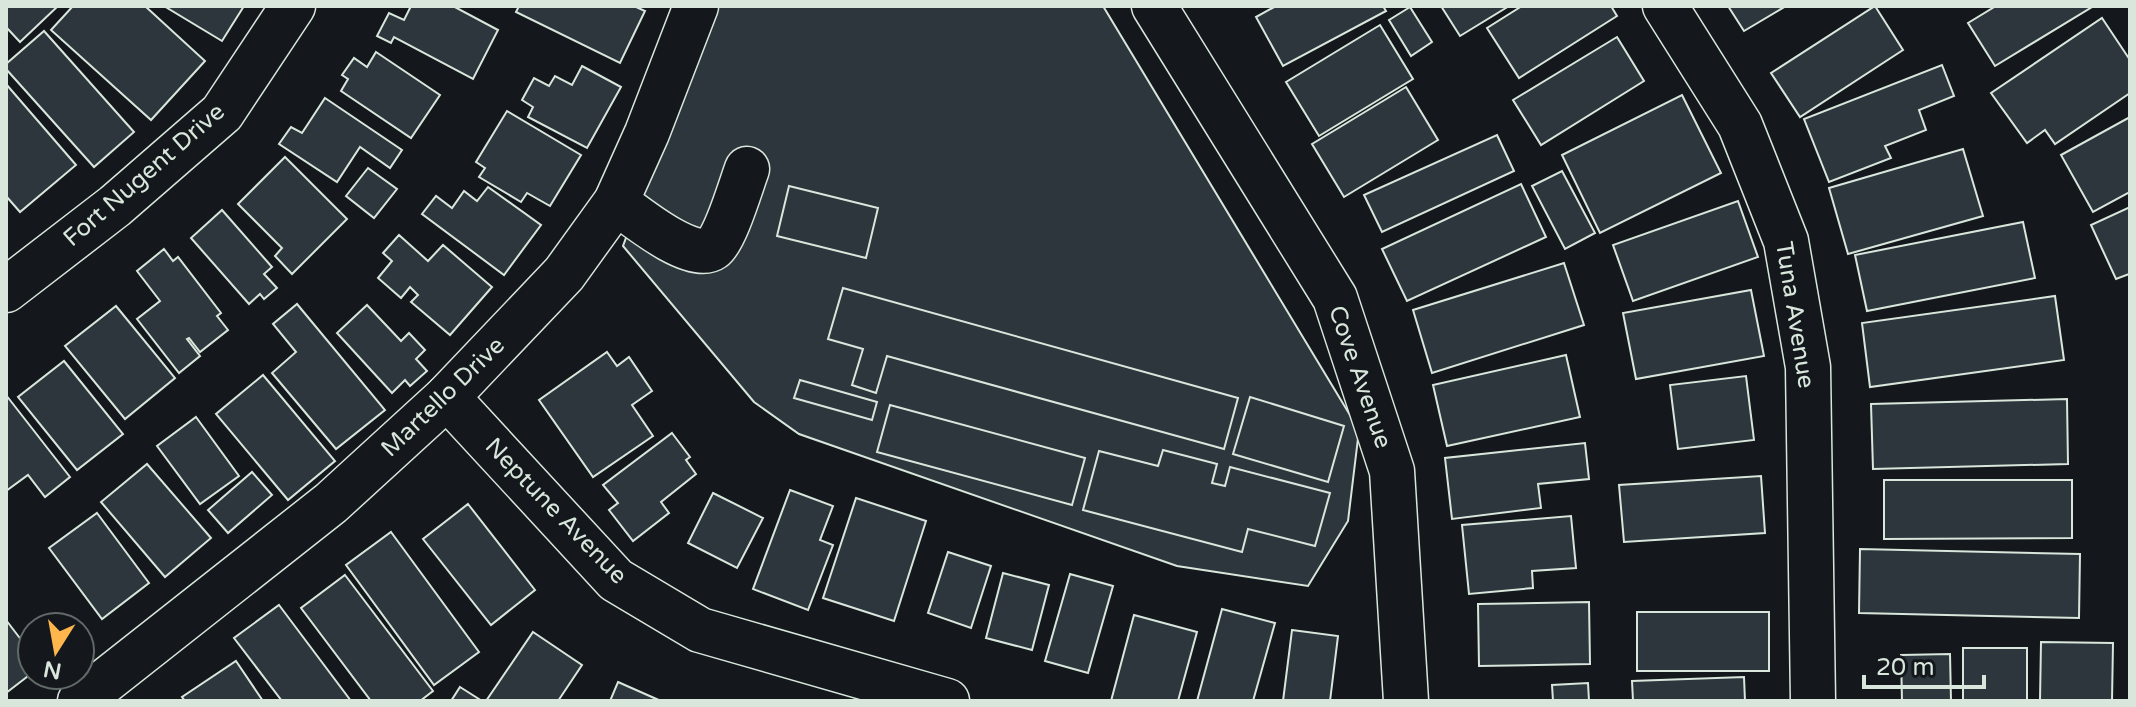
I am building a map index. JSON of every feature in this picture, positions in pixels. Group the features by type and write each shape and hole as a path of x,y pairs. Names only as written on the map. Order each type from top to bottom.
{"street":[{"name":"Fort Nugent Drive","path":"6,290 115,206 222,113 293,6"},
{"name":"Martello Drive","path":"80,701 331,503 447,397 564,274 616,202 647,133 696,6"},
{"name":"Cove Avenue","path":"1154,6 1335,298 1392,471 1406,701"},
{"name":"Tuna Avenue","path":"1665,6 1740,125 1786,241 1808,367 1813,701"},
{"path":"616,202 670,240 697,252 712,249 721,238 747,169"},
{"name":"Neptune Avenue","path":"447,397 616,580 700,630 947,701"}],"building":[{"path":"6,6 58,6 20,42 6,27"},
{"path":"73,6 145,6 205,61 151,120 51,30"},
{"path":"164,6 244,6 222,41"},
{"path":"411,6 453,6 498,30 473,79 394,37 391,43 377,36 389,13 404,20"},
{"path":"519,6 634,6 645,11 620,63 516,12"},
{"path":"711,6 1103,6 1359,430 1348,521 1308,586 1177,566 799,434 754,402 623,246"},
{"path":"1276,6 1383,6 1386,11 1283,66 1256,17"},
{"path":"1441,6 1509,6 1460,36"},
{"path":"1522,6 1611,6 1617,16 1519,78 1487,28"},
{"path":"1728,6 1786,6 1744,31"},
{"path":"1875,6 1903,50 1800,117 1771,73"},
{"path":"1996,6 2092,7 1995,66 1968,23"},
{"path":"1410,7 1432,42 1411,56 1389,20"},
{"path":"2102,18 2130,60 2130,93 2055,144 2045,130 2027,143 1991,93"},
{"path":"1380,25 1413,79 1319,136 1286,82"},
{"path":"44,31 134,132 94,167 6,69 6,64"},
{"path":"1617,37 1644,81 1541,145 1513,100"},
{"path":"376,52 440,95 411,138 341,91 348,79 342,75 354,58 367,67"},
{"path":"1942,65 1954,96 1919,110 1926,130 1885,146 1891,158 1829,182 1804,119"},
{"path":"582,66 621,87 587,148 528,117 533,107 522,100 534,78 549,86 555,76 572,85"},
{"path":"6,84 76,165 20,212 6,196"},
{"path":"1406,87 1438,140 1344,197 1312,144"},
{"path":"1682,95 1721,173 1600,233 1562,155"},
{"path":"325,98 402,150 390,168 360,147 337,182 279,144 291,127 302,133"},
{"path":"507,111 581,155 550,206 527,193 521,202 479,177 485,168 476,162"},
{"path":"2130,117 2130,192 2093,212 2061,155"},
{"path":"1497,135 1514,171 1382,232 1364,195"},
{"path":"1963,149 1983,216 1848,254 1829,188"},
{"path":"285,157 347,219 292,274 275,256 282,248 238,204"},
{"path":"368,168 397,189 374,218 346,196"},
{"path":"1562,171 1595,233 1565,249 1532,186"},
{"path":"1521,184 1546,237 1407,301 1382,249"},
{"path":"789,186 878,208 866,258 777,236"},
{"path":"488,187 541,225 504,275 422,214 436,196 452,208 464,191 477,201"},
{"path":"1738,201 1758,257 1633,301 1613,245"},
{"path":"2130,207 2130,276 2116,279 2091,225"},
{"path":"222,210 272,267 264,274 277,288 264,299 260,294 249,304 191,238"},
{"path":"2023,222 2035,278 1867,311 1855,255"},
{"path":"399,235 428,261 443,245 492,287 450,335 411,302 418,295 410,287 401,298 378,278 392,261 383,253"},
{"path":"164,249 173,261 178,257 221,313 217,316 228,330 200,352 187,339 200,356 179,373 137,319 160,301 137,271"},
{"path":"1564,263 1584,325 1432,373 1413,310"},
{"path":"843,288 1238,398 1224,449 887,356 876,393 852,385 863,349 828,339"},
{"path":"1751,290 1764,356 1636,379 1623,313"},
{"path":"2055,296 2064,360 1870,387 1862,323"},
{"path":"297,304 385,410 336,449 272,373 296,352 273,324"},
{"path":"367,305 401,341 409,333 425,350 416,359 427,371 410,386 405,380 392,393 337,333"},
{"path":"116,306 175,378 125,419 65,346"},
{"path":"607,352 617,366 629,357 652,391 632,405 653,436 593,477 539,400"},
{"path":"1566,355 1580,417 1447,446 1433,385"},
{"path":"64,361 123,434 77,470 18,397"},
{"path":"263,375 335,461 288,500 216,414"},
{"path":"1746,376 1754,440 1678,449 1670,385"},
{"path":"800,380 877,402 872,420 794,398"},
{"path":"6,395 70,477 45,497 28,475 6,491"},
{"path":"1250,397 1344,426 1328,482 1233,454"},
{"path":"2067,399 2068,464 1873,469 1871,404"},
{"path":"890,405 1085,458 1072,505 877,452"},
{"path":"196,417 239,476 200,504 157,446"},
{"path":"672,433 690,457 686,460 696,474 661,502 669,513 633,541 609,510 618,503 603,485"},
{"path":"1585,443 1589,479 1538,484 1541,508 1452,519 1445,458"},
{"path":"1163,450 1217,464 1212,483 1225,486 1230,467 1330,493 1315,546 1248,529 1242,552 1083,510 1099,451 1158,466"},
{"path":"147,464 211,538 165,577 101,502"},
{"path":"252,472 272,495 228,533 208,510"},
{"path":"1761,476 1765,533 1624,542 1619,485"},
{"path":"1884,480 2072,480 2072,538 1884,539"},
{"path":"790,490 833,506 820,540 833,545 808,610 753,589"},
{"path":"713,493 763,518 737,568 688,543"},
{"path":"856,498 926,521 894,621 823,598"},
{"path":"468,504 535,590 491,625 423,539"},
{"path":"97,513 149,583 102,619 49,548"},
{"path":"1571,516 1576,568 1532,571 1533,588 1469,594 1462,525"},
{"path":"391,532 479,652 434,685 346,565"},
{"path":"1860,549 2080,554 2079,618 1859,613"},
{"path":"948,552 991,566 971,628 928,613"},
{"path":"1003,573 1049,585 1032,650 986,638"},
{"path":"1070,574 1113,586 1088,673 1045,661"},
{"path":"345,575 433,691 420,701 371,701 301,608"},
{"path":"1589,602 1590,664 1479,666 1478,604"},
{"path":"279,605 351,701 282,701 234,638"},
{"path":"1222,609 1275,623 1253,701 1197,701"},
{"path":"1637,612 1769,612 1769,671 1637,671"},
{"path":"1134,615 1197,632 1178,701 1111,701"},
{"path":"6,620 16,633 16,685 6,693"},
{"path":"1292,630 1338,636 1330,701 1283,701"},
{"path":"533,632 582,665 558,701 486,701"},
{"path":"2041,642 2113,643 2112,701 2040,701"},
{"path":"1963,648 2027,648 2027,701 1963,701"},
{"path":"1950,654 1951,701 1902,701 1901,655"},
{"path":"236,661 263,701 185,701 182,697"},
{"path":"1744,677 1745,701 1633,701 1632,681"},
{"path":"618,682 661,701 610,701"},
{"path":"1588,683 1589,701 1553,701 1552,685"},
{"path":"460,687 482,701 451,701"}]}
